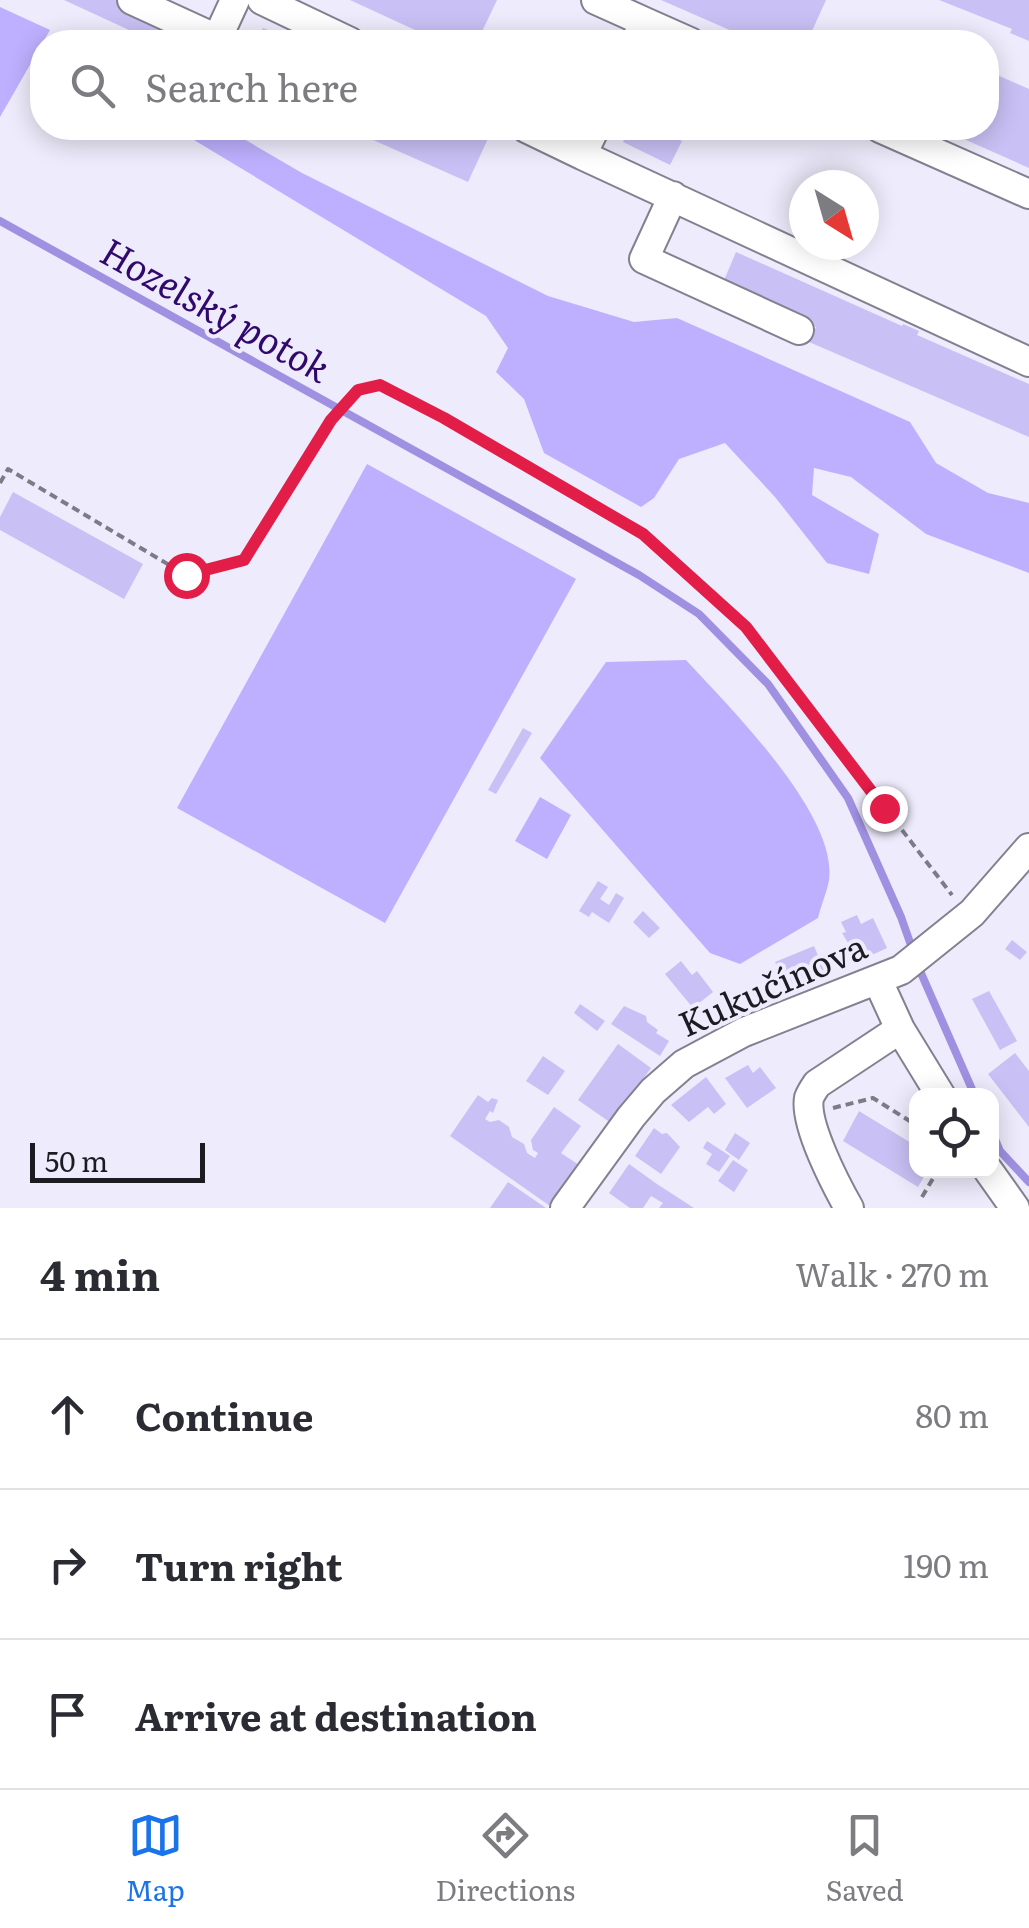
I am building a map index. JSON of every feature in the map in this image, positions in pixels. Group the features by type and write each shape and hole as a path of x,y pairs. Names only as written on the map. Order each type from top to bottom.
{"street":[{"path":"132,0 197,30"},
{"path":"221,30 236,0"},
{"path":"262,0 325,30"},
{"path":"596,0 637,30"},
{"path":"551,140 1029,362"},
{"path":"582,155 589,140"},
{"path":"907,140 1029,194"},
{"path":"673,196 644,259 799,330"},
{"name":"Kukučínova","path":"566,1208 631,1117 684,1064 744,1032 889,976 934,946 972,912 1029,848"},
{"path":"889,976 900,1029 936,1088"},
{"path":"848,1208 809,1115 809,1097 817,1084 900,1029"},
{"path":"994,1178 1015,1208"}],"path":[{"path":"0,483 8,469 186,575 244,560 331,420 358,390 380,385 643,534 746,627 948,890 972,912"},
{"path":"809,1115 873,1098 909,1121"},
{"path":"922,1196 933,1178"}],"shaded area":[{"path":"0,7 50,30 30,30 30,65 0,117"},
{"path":"194,140 246,140 302,173 548,296 634,322 677,318 910,422 936,463 988,493 1029,503 1029,573 926,534 851,477 814,468 812,495 879,534 869,574 827,563 775,497 725,443 679,459 654,498 641,507 544,453 524,399 496,372 508,348 486,316"},
{"path":"367,464 576,579 385,923 177,808"},
{"path":"686,660 777,762 816,824 827,853 829,880 818,918 740,964 710,953 540,758 606,662"},
{"path":"540,797 571,815 547,859 515,841"}],"building":[{"path":"64,0 115,0 180,30 129,30"},
{"path":"350,0 497,0 483,30 415,30"},
{"path":"661,0 826,0 812,30 730,30"},
{"path":"939,0 1029,0 1029,41 1010,33 1012,29"},
{"path":"999,76 1029,89 1029,168 966,140 999,140"},
{"path":"373,140 487,140 468,182"},
{"path":"624,140 682,141 670,165"},
{"path":"736,252 919,331 917,335 1029,384 1029,437 809,342 816,327 722,285"},
{"path":"13,492 143,564 124,599 0,530 0,517"},
{"path":"523,728 532,733 496,794 488,790"},
{"path":"598,881 608,887 600,899 609,905 616,893 624,898 609,923 592,912 589,917 579,911"},
{"path":"643,911 660,928 649,938 633,922"},
{"path":"857,915 861,924 873,918 887,948 859,961 842,933 846,932 841,922"},
{"path":"1012,940 1027,952 1020,960 1005,949"},
{"path":"814,946 824,970 786,986 775,962"},
{"path":"681,961 692,975 697,971 713,992 693,1008 665,974"},
{"path":"989,991 1017,1041 1000,1050 972,999"},
{"path":"580,1004 605,1021 597,1031 574,1013"},
{"path":"624,1006 646,1016 647,1022 658,1030 656,1033 669,1041 660,1056 611,1024"},
{"path":"618,1044 651,1068 611,1123 578,1100"},
{"path":"1015,1053 1029,1071 1029,1127 999,1088 988,1074"},
{"path":"543,1056 565,1071 548,1095 526,1081"},
{"path":"748,1065 753,1073 760,1067 776,1088 747,1108 725,1078"},
{"path":"706,1077 726,1104 714,1114 708,1107 689,1122 671,1105"},
{"path":"478,1095 488,1102 492,1098 498,1100 493,1113 490,1111 485,1119 499,1120 509,1127 512,1137 535,1158 538,1153 531,1140 554,1107 581,1126 561,1153 579,1165 550,1206 450,1136"},
{"path":"859,1111 909,1142 909,1178 923,1178 918,1187 843,1141"},
{"path":"654,1128 667,1133 680,1147 661,1174 635,1156"},
{"path":"735,1133 750,1143 739,1160 725,1150"},
{"path":"707,1141 730,1156 719,1172 706,1164 712,1154 703,1148"},
{"path":"733,1160 748,1170 734,1192 718,1181"},
{"path":"629,1164 694,1208 659,1208 663,1203 651,1196 643,1208 630,1208 609,1193"},
{"path":"508,1182 546,1208 490,1208"}],"waterway":[{"name":"Hozelský potok","path":"0,221 639,575 699,614 768,684 848,798 913,951"},
{"name":"Hozelský potok","path":"917,964 971,1088"},
{"name":"Hozelský potok","path":"999,1149 1029,1182"}],"route":[{"path":"186,575 244,560 331,420 358,390 380,385 643,534 746,627 884,808"}]}
